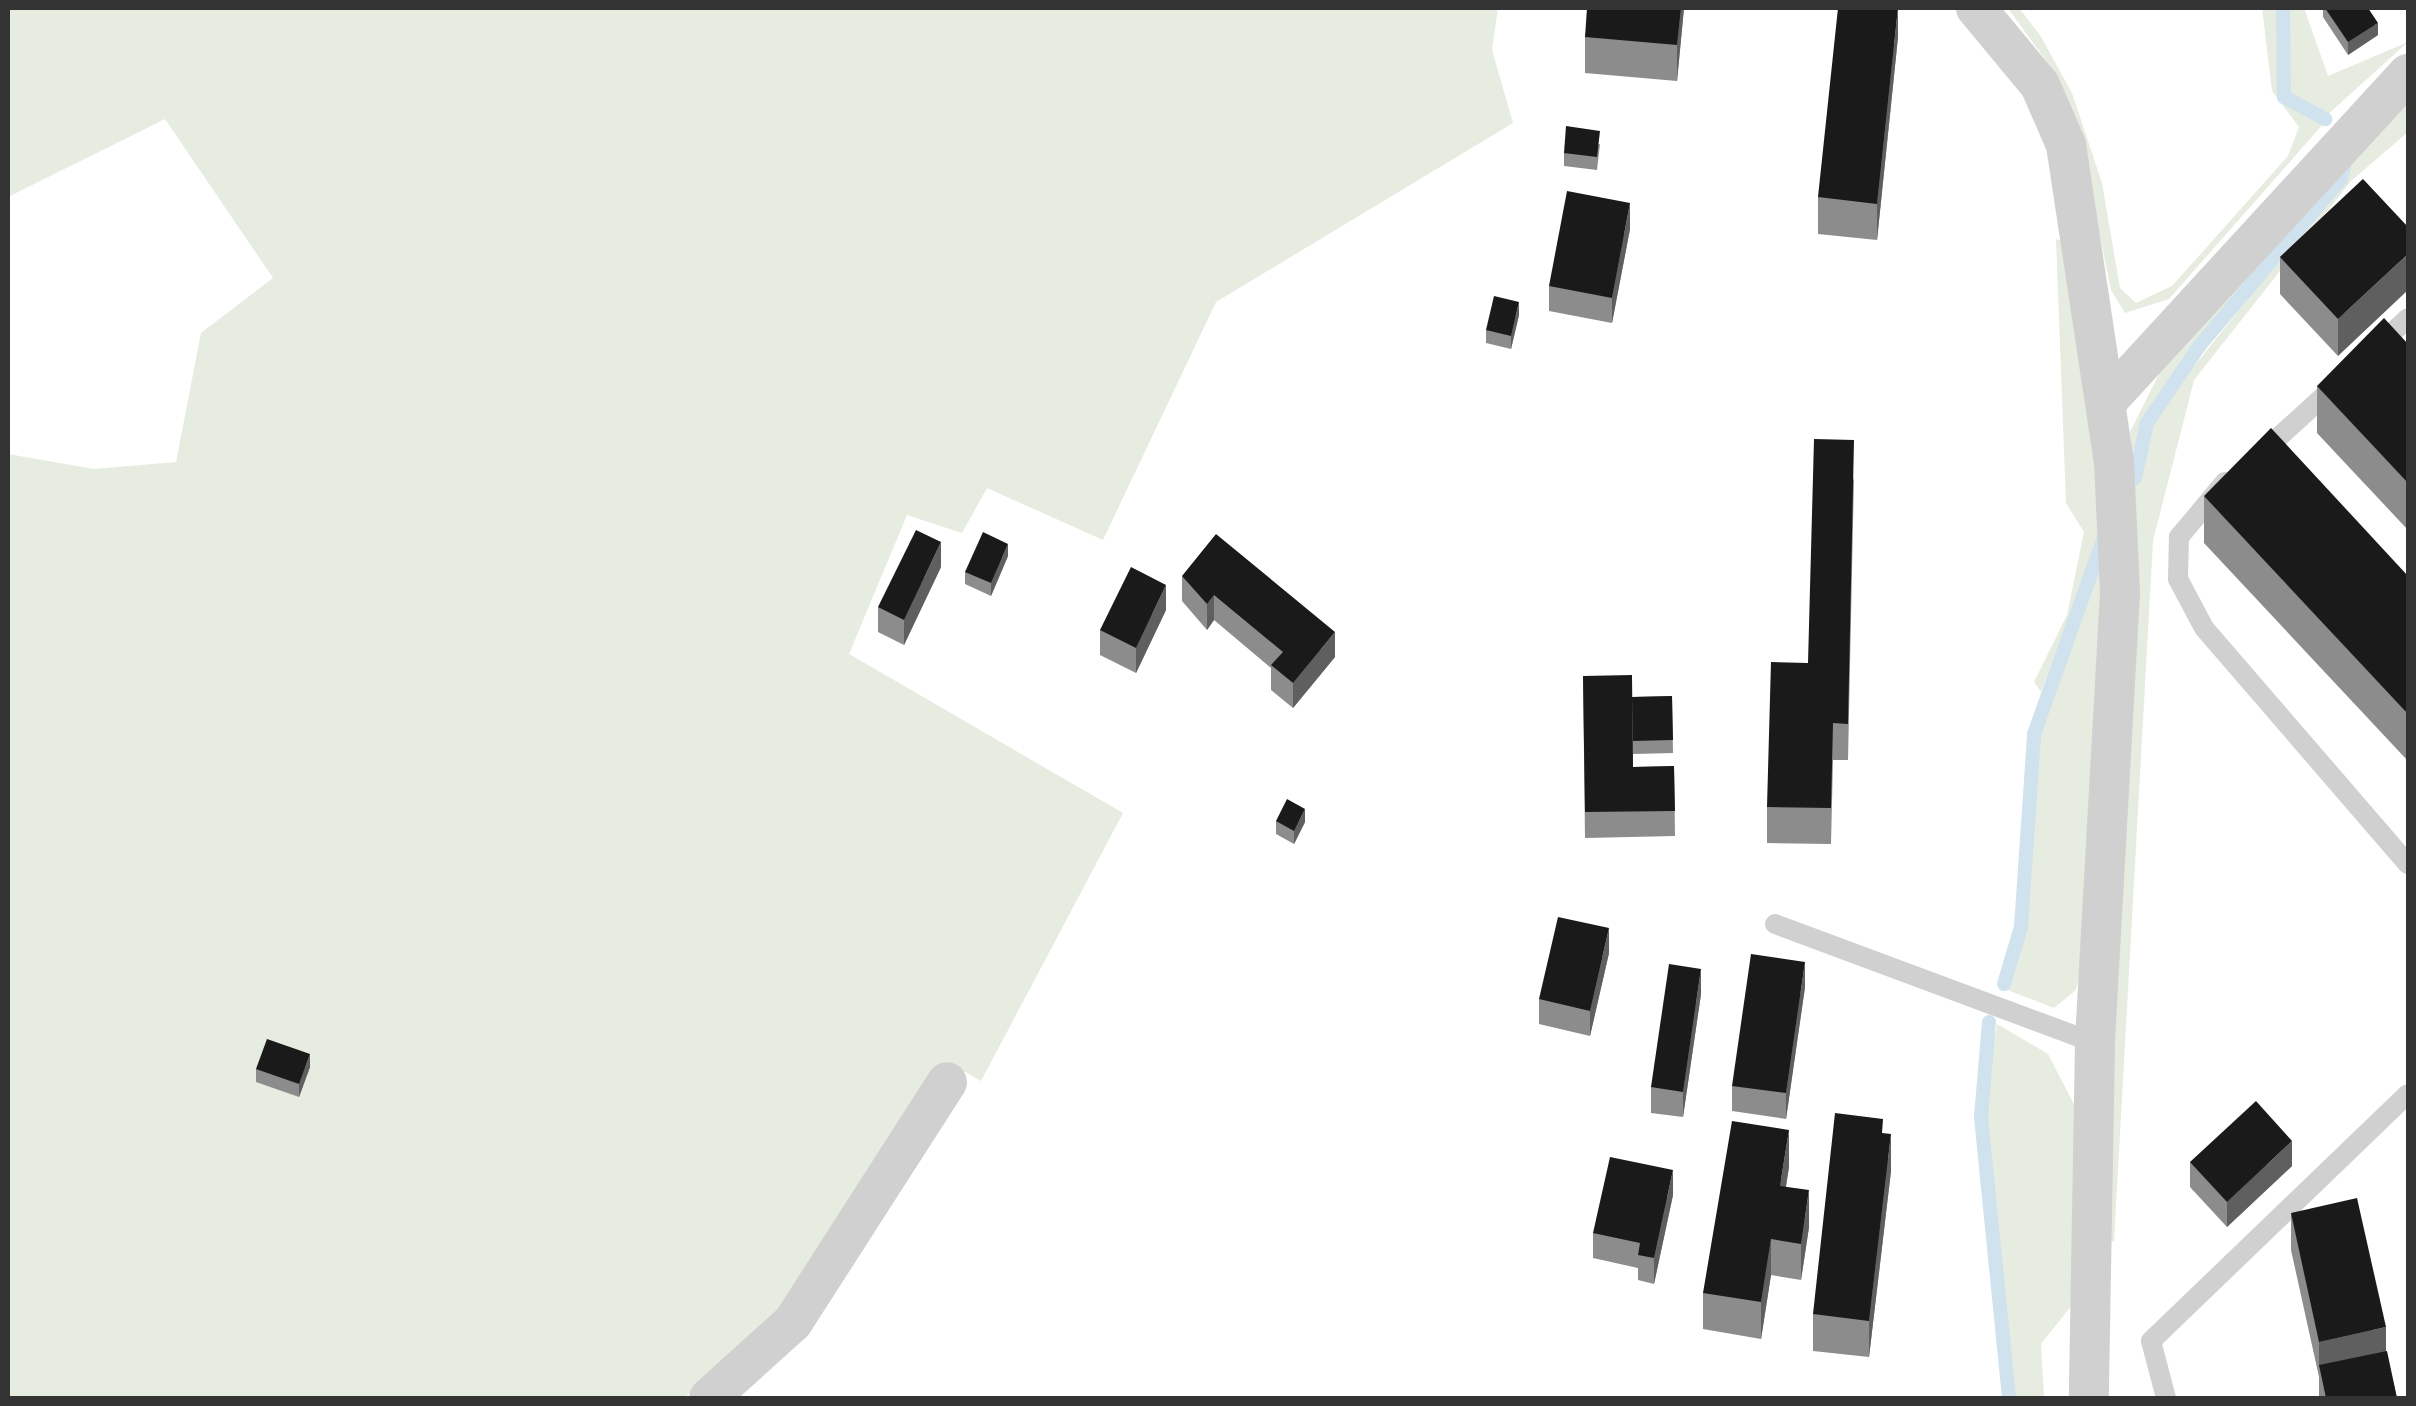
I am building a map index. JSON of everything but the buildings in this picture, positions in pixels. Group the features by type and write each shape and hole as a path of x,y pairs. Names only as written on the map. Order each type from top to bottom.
{"street":[{"path":"1976,8 2040,85 2066,145 2109,399 2120,594 2094,1043 2089,1398"},
{"path":"2109,399 2408,74"},
{"path":"709,1398 794,1322 947,1082"}],"lane":[{"path":"2408,318 2205,496 2179,537 2178,579 2204,628 2408,864"},
{"path":"1775,924 2094,1043"},
{"path":"2166,1398 2152,1340 2408,1094"}],"shaded area":[{"path":"8,8 1498,8 1492,50 1513,123 1216,302 1103,540 987,488 962,533 907,515 849,654 1123,813 981,1081 948,1062 781,1313 684,1398 8,1398 8,454 94,469 176,462 201,333 273,278 165,119 8,197"},
{"path":"2008,8 2019,8 2040,35 2072,93 2102,183 2120,288 2136,303 2172,286 2288,156 2299,127 2272,91 2262,8 2279,8 2280,98 2324,123 2169,299 2125,313 2111,290 2079,133 2054,72"},
{"path":"2286,8 2304,8 2328,76 2408,42 2326,116 2287,95"},
{"path":"2408,85 2408,132 2351,181 2194,380 2153,541 2114,1242 2103,1238 2137,632 2135,487 2148,424 2342,181 2348,150 2338,180 2198,344 2145,422 2134,478 2130,432 2180,332 2340,149"},
{"path":"2056,239 2076,245 2108,514 2041,692 2034,682 2067,615 2084,532 2066,503"},
{"path":"2108,537 2083,961 2076,990 2054,1008 2005,989 2024,930 2037,731"},
{"path":"1997,1024 2048,1054 2082,1120 2073,1304 2041,1344 2044,1398 2013,1398 1984,1107"}],"waterway":[{"path":"2283,8 2284,97 2325,119"},
{"path":"2135,478 2147,423 2200,345 2341,179 2345,161"},
{"path":"2004,984 2021,927 2034,734 2105,535"},
{"path":"1989,1022 1981,1117 2009,1398"}]}
